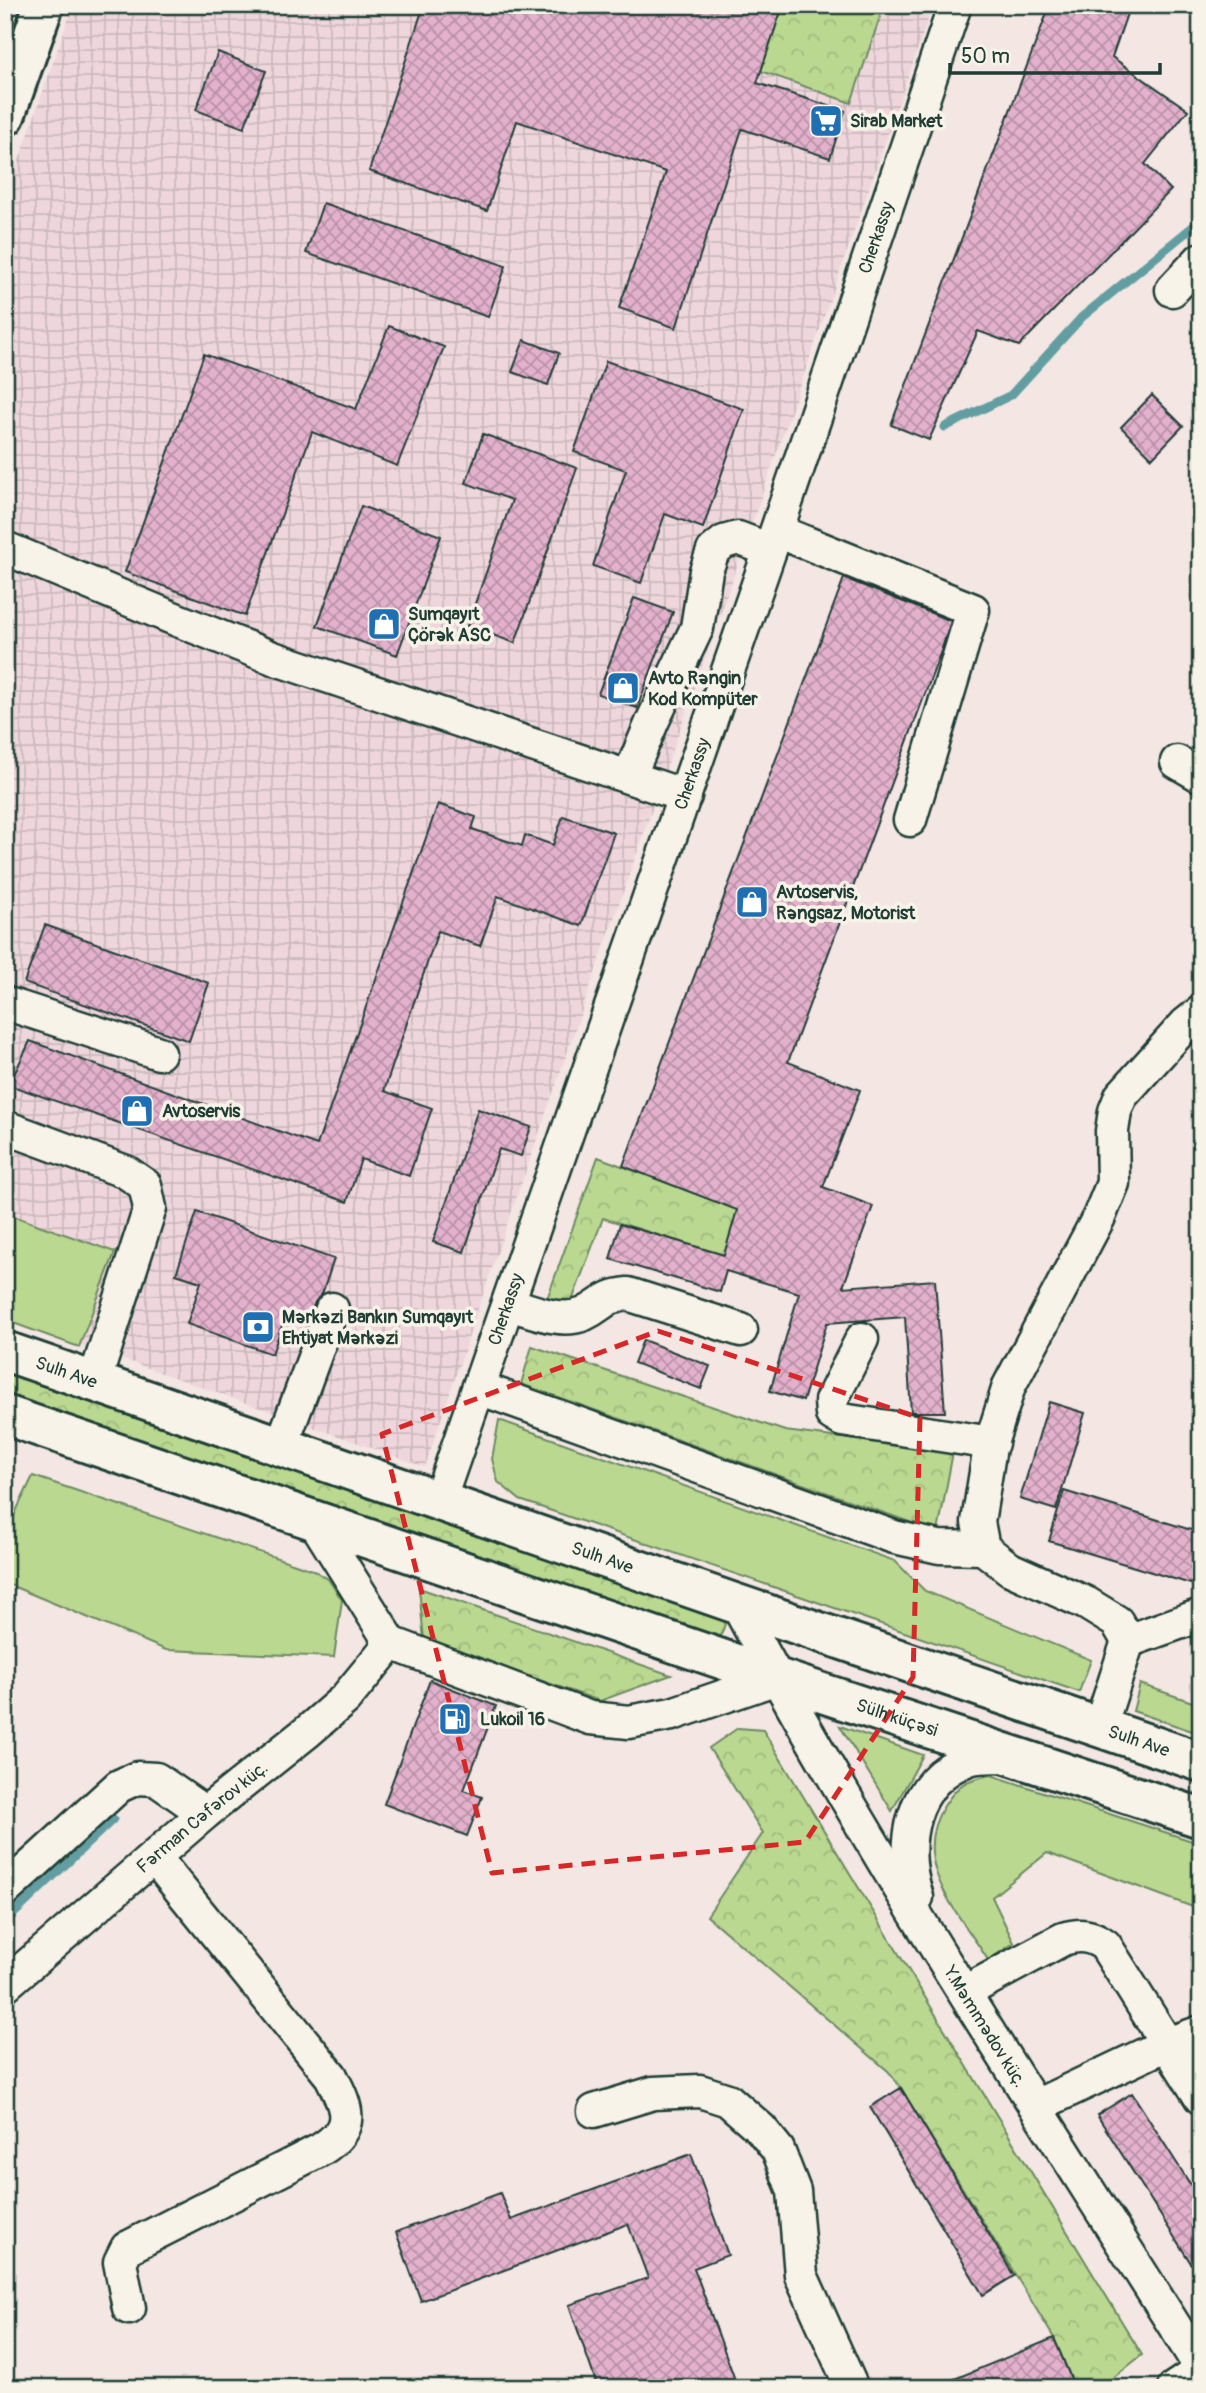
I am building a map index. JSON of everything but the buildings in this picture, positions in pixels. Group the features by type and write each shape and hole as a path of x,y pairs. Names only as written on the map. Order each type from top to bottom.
{"main road":[{"path":"5,116 44,5"},
{"name":"Sulh Ave","path":"5,1351 1201,1762"},
{"path":"13,1425 315,1522 777,1678"},
{"name":"Sülh küçəsi","path":"777,1678 1017,1756"},
{"path":"1017,1756 1201,1818"}],"street":[{"name":"Cherkassy","path":"439,1501 773,541 955,5"},
{"path":"1171,290 1201,259"},
{"path":"629,777 697,628 706,571 713,551 724,542 738,538 773,541 973,610 910,820"},
{"path":"5,548 273,658 685,796"},
{"path":"5,1003 159,1053"},
{"path":"984,1548 978,1522 992,1443 1009,1386 1099,1217 1113,1183 1112,1130 1121,1096 1186,1024 1201,1012"},
{"path":"5,1127 126,1172 145,1185 150,1208 94,1383"},
{"path":"509,1304 562,1318 572,1318 586,1313 610,1296 628,1294 741,1330"},
{"path":"281,1447 332,1308"},
{"path":"862,1339 831,1401 832,1414 842,1420 992,1443"},
{"path":"479,1388 894,1537 939,1547 984,1548 1010,1569 1086,1603 1117,1622 1128,1641 1100,1727"},
{"path":"315,1522 391,1643 590,1718 629,1721 672,1714 777,1678"},
{"name":"Y.Məmmədov küç.","path":"737,1604 777,1678 931,1938 1201,2369"},
{"path":"1128,1641 1201,1615"},
{"name":"Fərman Cəfərov küç.","path":"5,1984 205,1813 345,1699 391,1643"},
{"path":"931,1938 912,1881 908,1851 911,1825 922,1799 936,1780 952,1767 972,1758 1017,1756"},
{"path":"5,1891 119,1786 137,1778 156,1779 205,1813"},
{"path":"129,2308 120,2262 127,2248 320,2150 338,2139 346,2122 343,2100 331,2076 154,1857"},
{"path":"965,1992 1063,1939 1077,1935 1093,1937 1105,1945 1201,2098"},
{"path":"1036,2106 1167,2044 1201,2032"},
{"path":"594,2111 653,2093 700,2091 728,2100 761,2129 778,2150 794,2191 801,2275 852,2388"},
{"path":"1174,2388 1201,2369"}],"highlighted area":[{"path":"658,1331 920,1418 913,1677 805,1842 492,1873 382,1434"}],"shaded area":[{"path":"73,5 933,5 494,1262 425,1467 5,1320 5,201"}],"green space":[{"path":"783,5 884,5 851,103 761,71"},
{"path":"598,1157 855,1254 730,1235 724,1255 603,1218 570,1306 547,1299"},
{"path":"5,1213 115,1252 79,1347 5,1320"},
{"path":"532,1346 785,1431 953,1452 938,1532 521,1384"},
{"path":"5,1373 726,1621 720,1638 5,1393"},
{"path":"499,1420 895,1561 925,1591 1091,1660 1079,1692 520,1500 498,1482 492,1459"},
{"path":"33,1476 313,1570 328,1579 342,1600 334,1657 166,1650 5,1583 5,1534"},
{"path":"419,1588 671,1675 600,1701 424,1640"},
{"path":"1140,1684 1201,1705 1201,1734 1133,1711"},
{"path":"840,1726 923,1755 892,1811"},
{"path":"738,1728 763,1730 1142,2355 1100,2388 1075,2388 1054,2338 888,2071 707,1916 763,1833 709,1748"},
{"path":"991,1775 1201,1844 1201,1910 1047,1853 992,1897 1014,1943 988,1960 942,1886 934,1867 932,1847 934,1827 954,1793 968,1781"}],"waterway":[{"path":"945,427 1011,395 1082,317 1195,225 1201,217"},
{"path":"5,1922 113,1819"}],"place":[{"name":"Sirab Market","path":"826,121"},
{"name":"Sumqayıt Çörək ASC","path":"384,624"},
{"name":"Avto Rəngin Kod Kompüter","path":"623,688"},
{"name":"Avtoservis, Rəngsaz, Motorist","path":"752,902"},
{"name":"Avtoservis","path":"137,1111"},
{"name":"Mərkəzi Bankın Sumqayıt Ehtiyat Mərkəzi","path":"258,1327"},
{"name":"Lukoil 16","path":"455,1719"}]}
